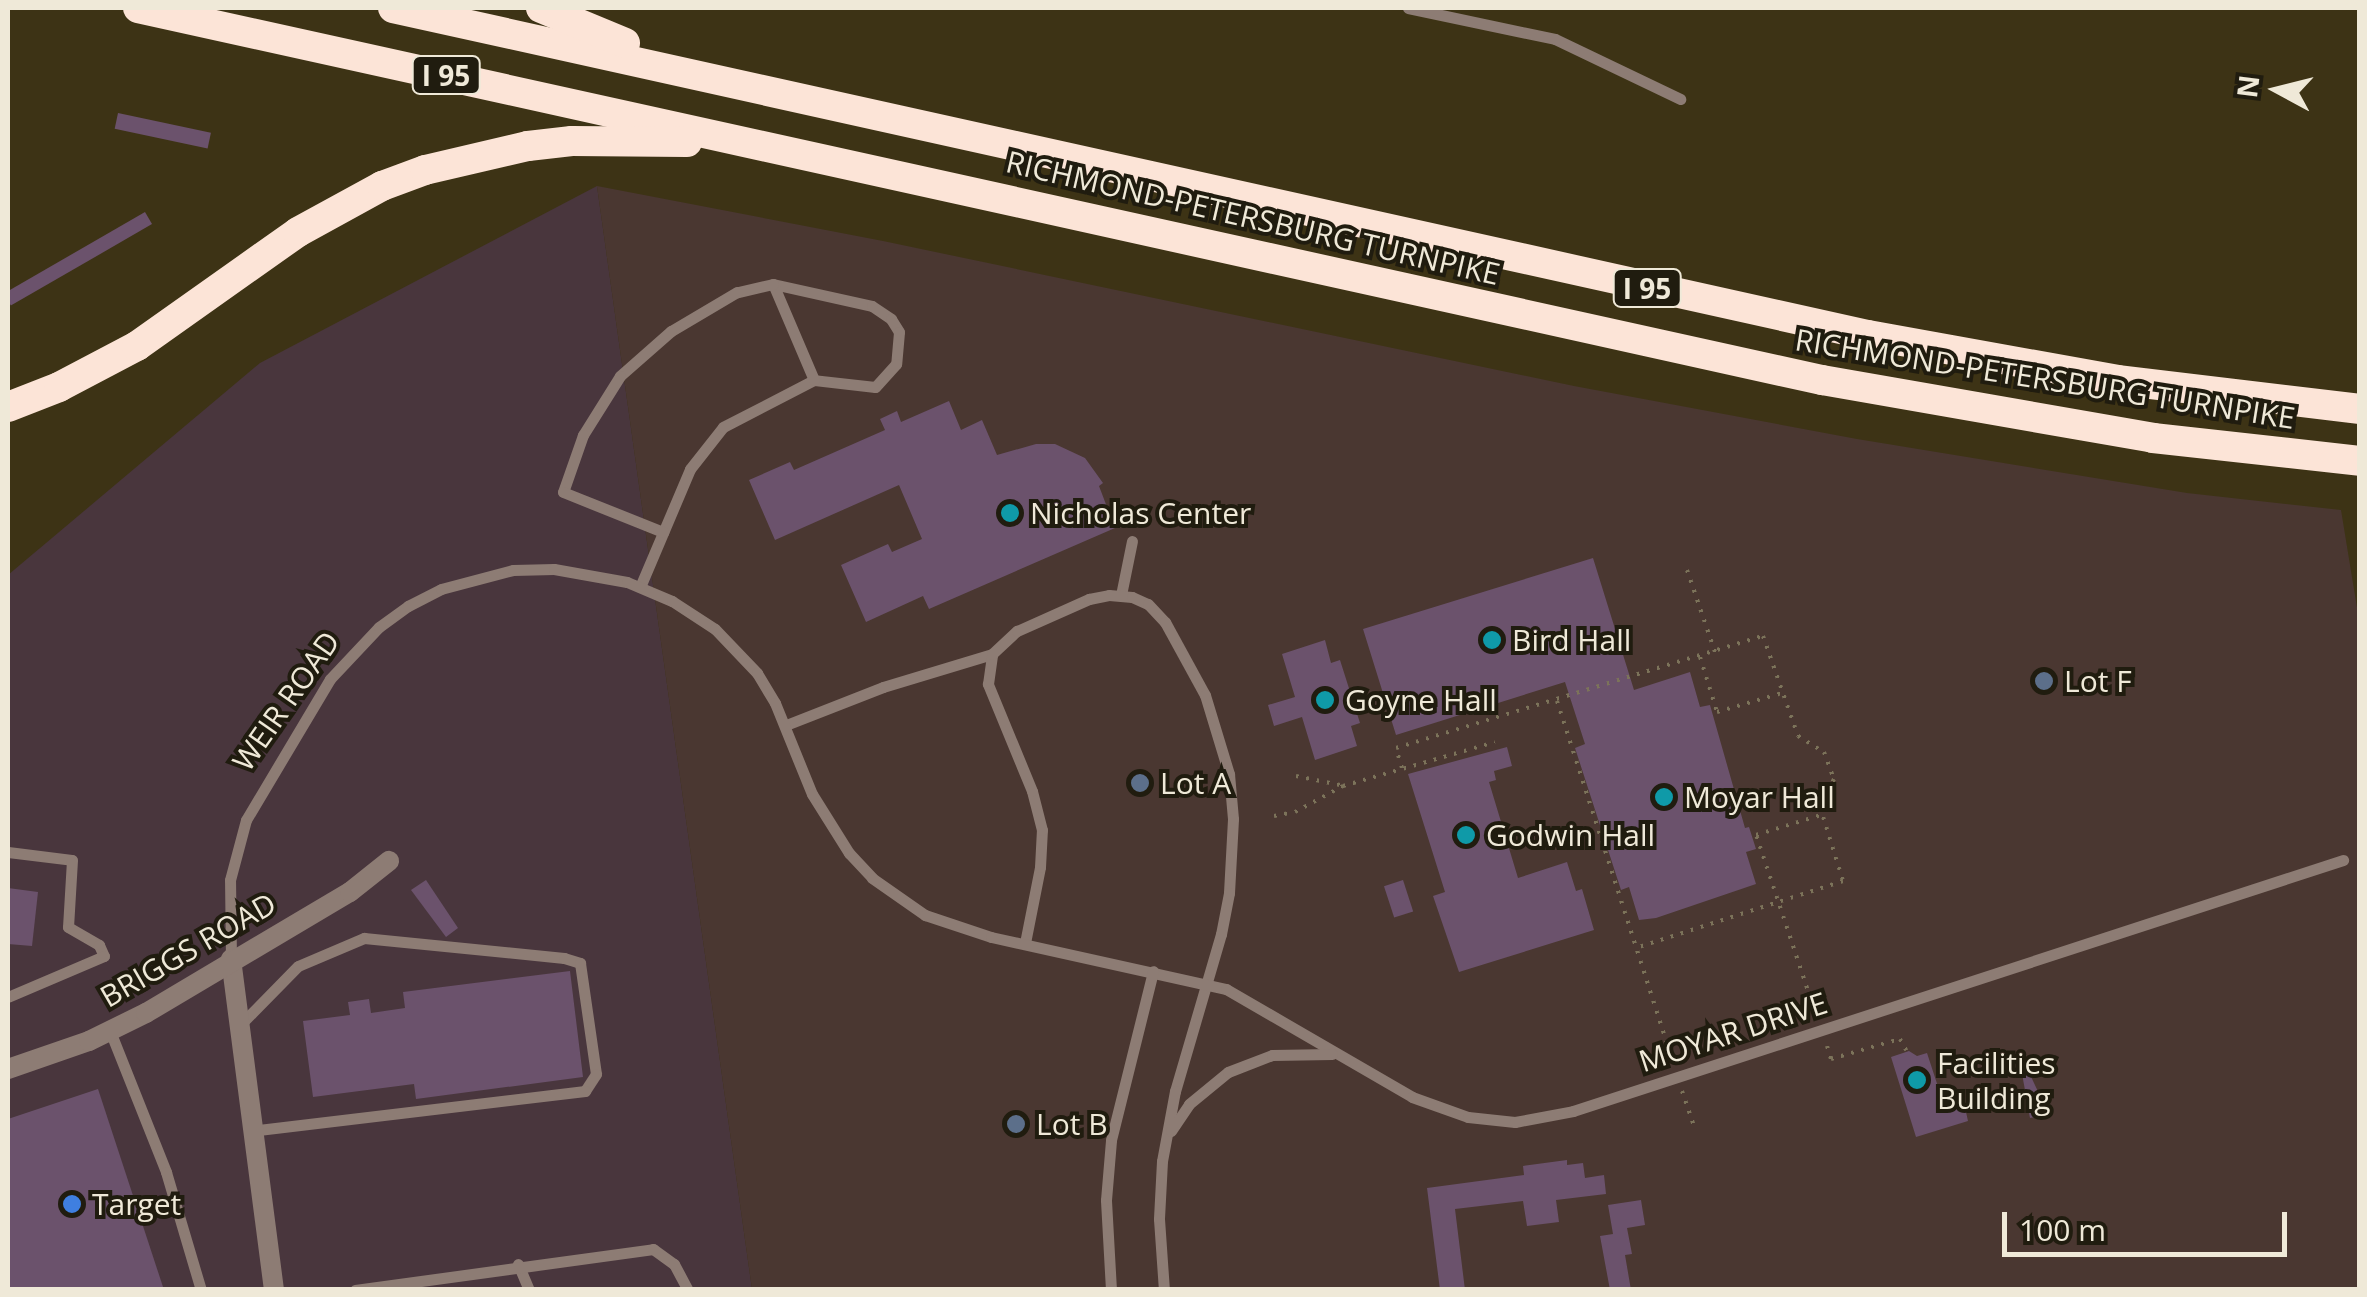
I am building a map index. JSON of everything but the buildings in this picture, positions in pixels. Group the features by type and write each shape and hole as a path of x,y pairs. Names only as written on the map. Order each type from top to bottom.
{"highway":[{"name":"RICHMOND-PETERSBURG TURNPIKE","path":"138,8 1822,380 2153,438 2360,461"},
{"name":"RICHMOND-PETERSBURG TURNPIKE","path":"393,8 1868,335 2116,380 2360,409"},
{"path":"540,8 702,74"},
{"path":"8,406 59,387 137,346 346,203 425,170 528,146 572,141 754,144"}],"street":[{"name":"BRIGGS ROAD","path":"8,1069 110,1031 350,892 389,861"},
{"name":"WEIR ROAD","path":"231,959 274,1290"}],"lane":[{"path":"1408,8 1555,39 1680,98"},
{"path":"773,284 814,380"},
{"path":"640,588 690,469 723,427 814,380 876,387 896,364 899,332 892,319 872,306 773,284 737,292 671,330 620,376 583,435 564,492 663,532"},
{"path":"1121,595 1132,541"},
{"name":"WEIR ROAD","path":"231,959 230,880 246,820 330,679 379,627 441,589 513,570 554,569 640,588 672,600 715,630 756,674 786,725 812,794 829,826 872,878 925,915 954,927 1153,971"},
{"path":"786,725 883,687 992,654 1017,632 1088,599 1121,595 1148,604 1185,653 1206,695 1229,774 1233,856 1224,920 1175,1092 1166,1139 1159,1219 1164,1290"},
{"path":"992,654 988,684 1032,791 1042,830 1025,943"},
{"path":"8,852 72,860 68,927 99,945 104,956 8,997"},
{"name":"MOYAR DRIVE","path":"1153,971 1239,994 1429,1106 1490,1121 1542,1119 2344,860"},
{"path":"240,1024 298,966 364,938 564,958 580,963 596,1074 585,1091 256,1130"},
{"path":"1111,1290 1106,1200 1111,1140 1153,971"},
{"path":"110,1031 166,1172 200,1290"},
{"path":"1166,1139 1189,1104 1228,1072 1272,1054 1337,1054"},
{"path":"355,1290 518,1264 653,1249 674,1264 686,1289"},
{"path":"518,1264 529,1290"}],"path":[{"path":"1687,570 1715,652"},
{"path":"1402,768 1396,748 1763,636 1798,736 1824,752 1834,779 1820,807 1843,881 1635,948"},
{"path":"1699,657 1718,712 1782,693"},
{"path":"1557,701 1695,1129"},
{"path":"1274,816 1295,812 1343,786 1495,742"},
{"path":"1296,776 1343,786"},
{"path":"1823,814 1756,835 1776,904 1831,1059 1900,1039 1906,1050"}],"shaded area":[{"path":"597,186 752,1289 8,1289 8,575 260,363"},
{"path":"597,186 883,241 1574,386 1857,439 2187,493 2341,510 2360,626 2359,1289 752,1289"}],"place":[{"name":"Nicholas Center","path":"1010,513"},
{"name":"Bird Hall","path":"1492,640"},
{"name":"Lot F","path":"2044,681"},
{"name":"Goyne Hall","path":"1325,700"},
{"name":"Lot A","path":"1140,783"},
{"name":"Moyar Hall","path":"1664,797"},
{"name":"Godwin Hall","path":"1466,835"},
{"name":"Facilities Building","path":"1917,1080"},
{"name":"Lot B","path":"1016,1124"},
{"name":"Target","path":"72,1204"}]}
